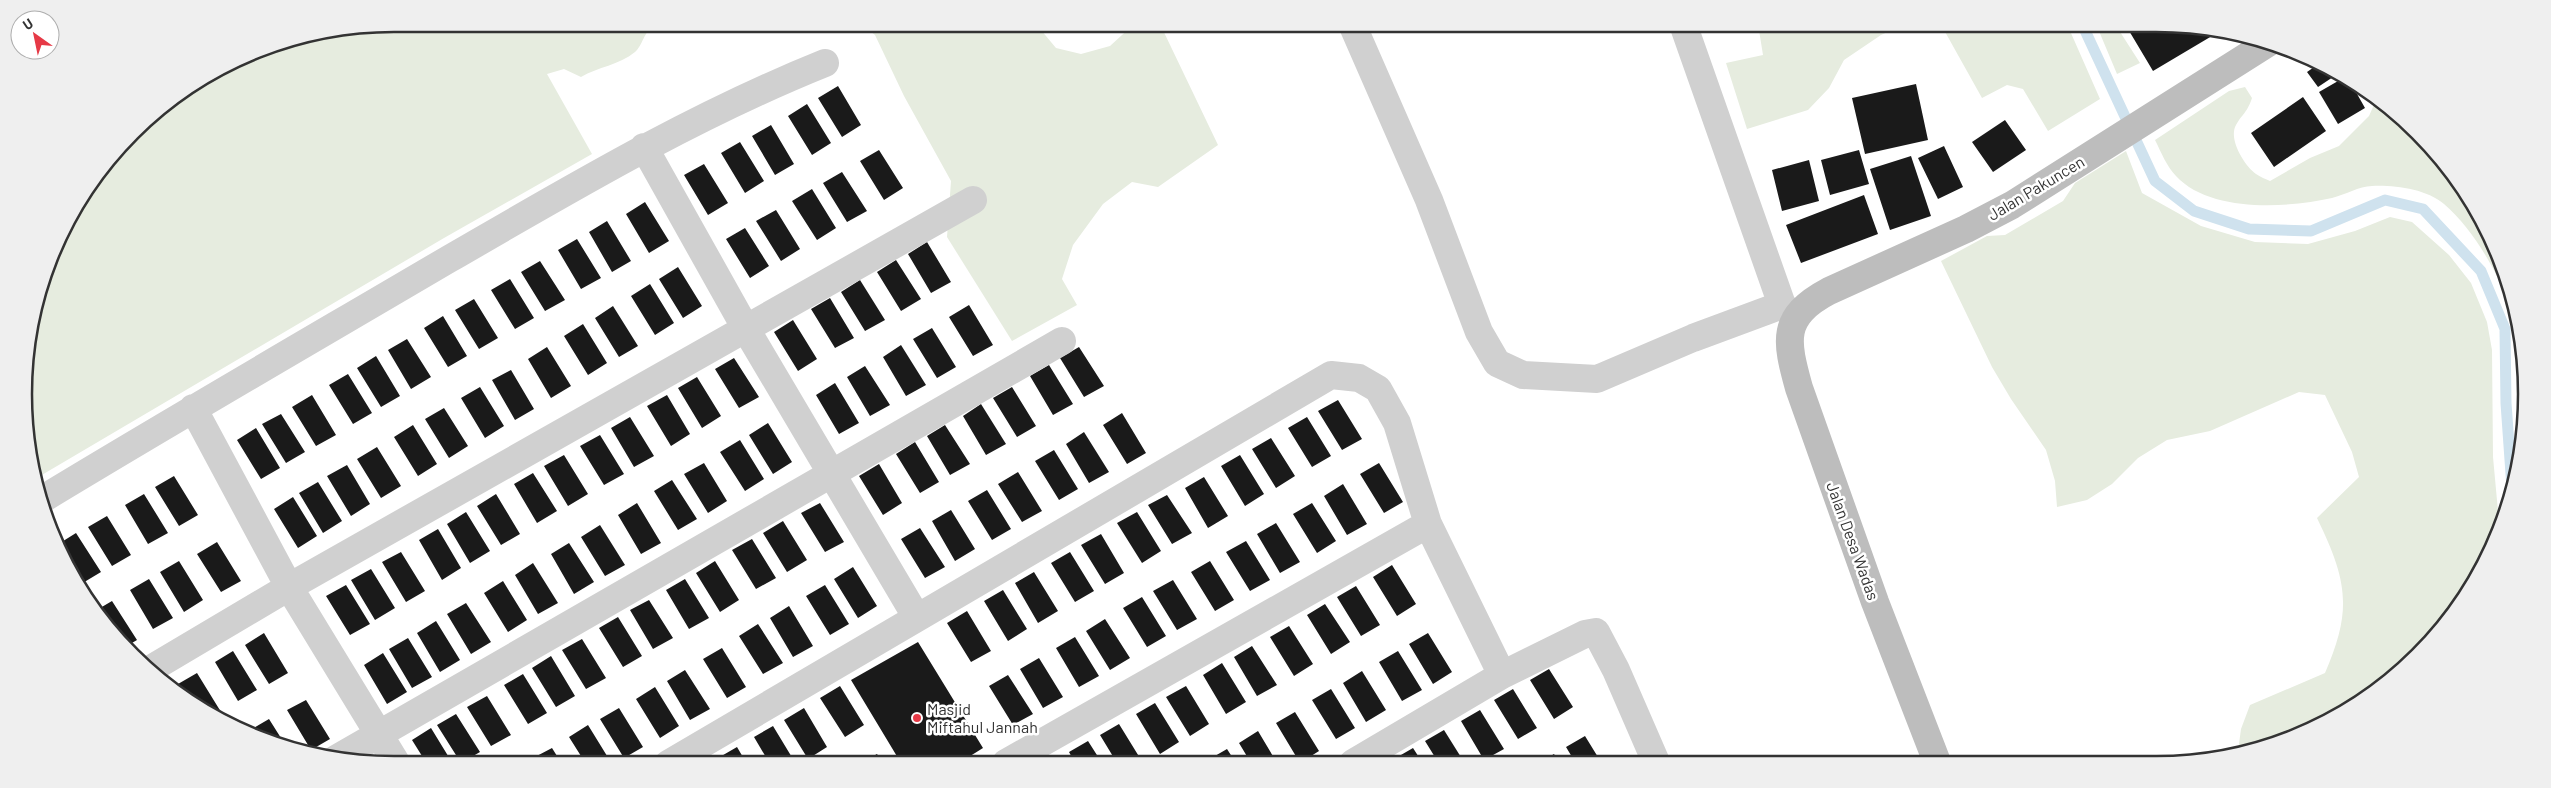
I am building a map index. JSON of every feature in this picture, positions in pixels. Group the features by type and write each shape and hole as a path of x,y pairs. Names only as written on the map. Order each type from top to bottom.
{"street":[{"path":"1356,32 1429,200 1479,332 1496,363 1523,375 1597,379 1693,338 1789,312 1686,32"},
{"name":"Jalan Pakuncen","path":"1789,312 1894,260 1966,229 2012,205 2260,48"},
{"path":"48,496 193,408 644,148 762,89 825,63"},
{"path":"644,148 746,329 833,473 917,618"},
{"path":"156,666 289,587 973,200"},
{"name":"Jalan Desa Wadas","path":"1789,312 1788,336 1790,356 1798,388 1875,602 1935,756"},
{"path":"346,752 1062,341"},
{"path":"682,756 1331,375 1359,378 1378,389 1397,423 1428,524 1502,675"},
{"path":"193,408 289,587 392,756"},
{"path":"1018,756 1428,524"},
{"path":"1363,756 1502,675 1585,634 1596,632 1616,670 1653,756"}],"shaded area":[{"path":"394,32 647,32 638,49 622,60 581,77 564,69 547,74 592,154 444,238 42,475 33,418 33,370 39,323 60,256 81,213 107,174 138,138 193,93 256,60 323,39"},
{"path":"871,32 1043,32 1056,48 1081,54 1110,46 1125,32 1164,32 1218,145 1158,187 1132,182 1103,204 1073,245 1062,279 1077,305 1012,341 947,237 951,181 904,96 875,35"},
{"path":"1759,32 1888,32 1844,60 1829,88 1808,110 1747,129 1726,63 1763,55"},
{"path":"1945,32 2071,32 2100,99 2048,131 2023,89 2007,85 1982,98"},
{"path":"2099,32 2120,32 2140,63 2117,74"},
{"path":"2245,87 2252,98 2247,110 2236,125 2234,137 2238,151 2251,170 2270,181 2310,158 2339,146 2369,116 2374,105 2413,138 2458,193 2481,234 2501,284 2482,249 2457,217 2437,199 2419,191 2400,187 2372,186 2362,187 2332,198 2314,201 2294,204 2250,205 2229,202 2191,188 2176,176 2167,164 2155,140 2229,91"},
{"path":"2126,151 2142,193 2201,226 2255,242 2308,244 2355,231 2390,217 2412,222 2449,255 2471,283 2487,322 2492,350 2493,457 2498,512 2481,554 2458,595 2413,650 2358,695 2295,728 2239,746 2241,729 2250,705 2325,673 2334,651 2343,612 2343,595 2335,559 2317,518 2359,477 2352,452 2325,395 2299,392 2210,431 2167,440 2138,458 2112,484 2087,500 2057,507 2055,481 2046,450 2011,399 1992,367 1941,261 1987,236 2005,235 2063,201 2075,183"}],"building":[{"path":"2130,32 2181,33 2211,37 2153,71"},
{"path":"2313,68 2332,78 2318,87 2307,72"},
{"path":"2338,81 2356,92 2365,108 2338,124 2319,92"},
{"path":"1916,84 1928,140 1865,154 1852,98"},
{"path":"838,86 861,125 842,137 818,98"},
{"path":"2303,97 2326,131 2274,167 2251,133"},
{"path":"807,104 831,143 812,155 788,116"},
{"path":"2005,120 2026,150 1993,172 1972,142"},
{"path":"771,125 794,164 775,175 752,136"},
{"path":"740,142 764,181 745,193 721,153"},
{"path":"1944,146 1963,187 1938,199 1918,158"},
{"path":"879,150 903,188 884,200 860,161"},
{"path":"1859,150 1869,184 1830,195 1821,160"},
{"path":"1911,156 1931,216 1890,230 1870,169"},
{"path":"1809,160 1819,201 1782,211 1772,170"},
{"path":"704,164 728,203 708,215 684,175"},
{"path":"842,172 867,211 847,222 823,183"},
{"path":"812,189 836,228 817,240 792,201"},
{"path":"1864,195 1878,234 1801,263 1786,225"},
{"path":"645,202 669,241 649,253 626,214"},
{"path":"776,210 800,249 781,261 756,221"},
{"path":"607,221 631,261 612,272 589,232"},
{"path":"745,228 769,266 750,278 726,239"},
{"path":"577,239 601,278 581,289 558,250"},
{"path":"927,242 951,282 931,293 908,254"},
{"path":"896,260 921,299 901,311 877,272"},
{"path":"540,261 565,300 545,311 521,272"},
{"path":"678,267 702,306 683,318 659,279"},
{"path":"510,279 534,318 515,329 491,290"},
{"path":"860,280 885,320 865,331 841,292"},
{"path":"650,284 674,323 655,335 631,296"},
{"path":"830,298 854,338 835,348 811,309"},
{"path":"474,299 498,338 479,349 455,310"},
{"path":"969,305 993,345 973,356 949,317"},
{"path":"613,306 638,346 619,357 595,318"},
{"path":"443,316 467,356 448,367 424,328"},
{"path":"793,320 817,359 798,371 774,332"},
{"path":"583,324 607,363 588,375 564,336"},
{"path":"932,328 956,367 937,378 913,339"},
{"path":"407,339 431,377 411,389 388,350"},
{"path":"901,345 926,385 906,396 883,357"},
{"path":"547,347 571,386 551,398 528,359"},
{"path":"1079,347 1104,386 1084,397 1060,358"},
{"path":"376,356 400,396 381,407 357,368"},
{"path":"734,358 759,397 739,408 715,369"},
{"path":"1049,365 1073,404 1053,415 1030,376"},
{"path":"865,366 890,405 870,416 847,377"},
{"path":"511,370 534,409 515,420 492,380"},
{"path":"348,374 372,413 353,424 329,385"},
{"path":"697,377 721,416 702,428 678,388"},
{"path":"835,383 859,423 839,434 816,395"},
{"path":"480,387 504,426 485,438 461,398"},
{"path":"1012,387 1036,426 1017,437 993,398"},
{"path":"312,395 336,435 316,446 292,407"},
{"path":"667,395 690,434 671,446 647,406"},
{"path":"1338,400 1362,439 1342,450 1318,411"},
{"path":"981,404 1006,444 986,455 963,416"},
{"path":"444,408 468,446 449,458 425,419"},
{"path":"1122,413 1146,453 1127,464 1103,425"},
{"path":"281,414 305,452 286,463 262,424"},
{"path":"630,417 654,456 634,467 611,428"},
{"path":"1307,417 1331,456 1312,467 1288,428"},
{"path":"768,423 792,462 773,474 749,435"},
{"path":"413,425 437,464 418,476 394,437"},
{"path":"945,425 970,464 950,475 927,436"},
{"path":"256,428 280,468 261,479 237,440"},
{"path":"1084,432 1109,472 1089,483 1066,444"},
{"path":"600,435 624,474 604,485 580,446"},
{"path":"1271,438 1295,476 1276,488 1252,449"},
{"path":"740,440 764,479 745,491 720,452"},
{"path":"915,442 939,482 920,493 896,454"},
{"path":"377,447 401,486 381,498 357,459"},
{"path":"1054,450 1078,489 1059,500 1035,461"},
{"path":"564,455 588,494 568,506 544,466"},
{"path":"1240,455 1264,494 1245,506 1221,466"},
{"path":"704,463 727,501 708,513 684,474"},
{"path":"1379,463 1403,502 1384,513 1360,474"},
{"path":"879,464 902,503 883,515 859,476"},
{"path":"347,465 370,504 351,516 327,476"},
{"path":"1018,472 1042,511 1022,522 998,484"},
{"path":"533,473 557,511 537,523 514,484"},
{"path":"174,476 198,515 179,526 155,487"},
{"path":"1204,477 1228,516 1208,528 1185,488"},
{"path":"672,480 697,519 678,530 654,491"},
{"path":"318,482 342,521 323,533 299,493"},
{"path":"1343,484 1367,524 1347,535 1324,496"},
{"path":"987,490 1011,529 992,540 968,501"},
{"path":"144,494 168,533 148,544 125,505"},
{"path":"496,494 520,534 501,545 477,506"},
{"path":"1167,495 1192,533 1172,544 1148,505"},
{"path":"293,497 317,536 298,548 274,509"},
{"path":"637,503 661,543 641,554 618,515"},
{"path":"820,503 844,542 825,552 801,513"},
{"path":"1312,503 1336,541 1317,553 1293,514"},
{"path":"951,510 975,549 955,561 932,521"},
{"path":"466,512 490,551 470,563 447,524"},
{"path":"1137,512 1161,551 1142,563 1117,523"},
{"path":"107,516 131,555 112,566 88,527"},
{"path":"783,521 807,560 787,572 763,533"},
{"path":"1276,523 1300,562 1280,573 1257,534"},
{"path":"600,525 625,565 605,576 581,537"},
{"path":"920,528 945,567 925,578 901,539"},
{"path":"438,529 461,568 442,580 419,540"},
{"path":"76,533 101,572 85,582 64,541"},
{"path":"1101,534 1124,573 1105,584 1081,545"},
{"path":"752,539 776,578 756,589 732,550"},
{"path":"1246,541 1270,580 1250,591 1226,552"},
{"path":"217,542 241,581 221,592 197,554"},
{"path":"569,543 594,582 574,594 551,554"},
{"path":"401,552 425,591 406,602 382,562"},
{"path":"1070,552 1094,591 1075,602 1051,563"},
{"path":"179,561 203,600 184,612 160,572"},
{"path":"715,561 739,600 720,612 696,573"},
{"path":"1210,561 1234,600 1215,611 1191,572"},
{"path":"533,563 558,603 538,614 515,575"},
{"path":"1392,565 1416,604 1397,616 1373,577"},
{"path":"853,567 877,606 858,618 834,579"},
{"path":"371,569 395,608 375,620 351,580"},
{"path":"1034,572 1058,611 1038,623 1015,583"},
{"path":"149,579 173,618 153,629 130,590"},
{"path":"685,579 709,618 689,629 666,590"},
{"path":"1173,580 1197,619 1177,630 1153,591"},
{"path":"503,581 527,620 508,632 484,593"},
{"path":"346,585 370,624 350,635 326,596"},
{"path":"825,585 849,624 830,635 806,596"},
{"path":"1356,586 1380,625 1361,636 1337,597"},
{"path":"1003,590 1027,629 1008,641 984,601"},
{"path":"1142,597 1166,636 1147,647 1123,608"},
{"path":"649,600 673,638 653,649 630,610"},
{"path":"112,601 137,640 132,643 102,607"},
{"path":"466,603 491,642 471,654 447,614"},
{"path":"1325,604 1350,642 1331,654 1307,615"},
{"path":"789,606 813,646 793,657 770,618"},
{"path":"967,611 991,651 971,662 947,623"},
{"path":"618,617 642,656 623,667 599,628"},
{"path":"1105,619 1130,658 1110,670 1086,631"},
{"path":"436,621 460,660 440,672 417,633"},
{"path":"758,624 783,663 763,674 739,636"},
{"path":"1289,626 1313,664 1294,676 1270,637"},
{"path":"264,633 288,673 269,684 245,645"},
{"path":"1428,633 1452,672 1433,684 1409,644"},
{"path":"1075,637 1099,676 1079,687 1056,648"},
{"path":"408,638 432,677 412,688 389,649"},
{"path":"582,639 606,678 586,689 562,650"},
{"path":"918,642 983,748 970,756 897,756 851,680"},
{"path":"1252,646 1277,685 1257,696 1234,657"},
{"path":"722,648 746,687 727,698 703,659"},
{"path":"233,651 257,690 238,701 215,662"},
{"path":"1398,651 1422,690 1402,701 1379,662"},
{"path":"383,653 407,692 387,704 364,665"},
{"path":"551,656 575,696 556,707 532,668"},
{"path":"1039,658 1063,697 1043,708 1020,669"},
{"path":"1222,663 1246,702 1226,714 1203,675"},
{"path":"1549,669 1573,707 1554,719 1530,680"},
{"path":"685,670 710,709 690,720 667,681"},
{"path":"1362,671 1386,710 1366,722 1343,683"},
{"path":"197,673 220,711 193,695 178,684"},
{"path":"523,674 547,713 528,724 504,685"},
{"path":"1008,675 1033,714 1013,725 989,686"},
{"path":"840,686 864,725 845,737 820,698"},
{"path":"1186,686 1209,724 1190,736 1166,697"},
{"path":"655,687 679,726 660,738 636,699"},
{"path":"1331,689 1355,728 1336,739 1312,700"},
{"path":"1513,689 1537,728 1518,739 1494,700"},
{"path":"487,696 511,735 491,746 467,707"},
{"path":"306,700 330,739 316,747 308,745 287,710"},
{"path":"1155,703 1179,742 1160,754 1136,714"},
{"path":"619,708 643,747 627,756 623,756 600,719"},
{"path":"804,708 827,747 813,756 806,756 784,720"},
{"path":"1480,710 1504,749 1491,756 1482,756 1461,721"},
{"path":"1295,712 1319,751 1311,756 1296,756 1276,723"},
{"path":"456,714 480,752 473,756 457,756 437,725"},
{"path":"269,719 280,737 256,728 255,727"},
{"path":"1119,724 1139,756 1113,756 1100,735"},
{"path":"588,725 607,756 581,756 569,737"},
{"path":"773,726 791,756 765,756 754,737"},
{"path":"431,728 448,756 422,756 412,740"},
{"path":"1444,730 1460,756 1434,756 1425,741"},
{"path":"1258,731 1273,756 1247,756 1239,743"},
{"path":"1585,736 1597,756 1571,756 1566,747"},
{"path":"1088,741 1098,756 1071,756 1069,752"},
{"path":"737,747 742,756 721,756"},
{"path":"552,748 557,756 537,756"},
{"path":"1413,748 1418,756 1399,756"},
{"path":"1227,749 1232,756 1215,756"}],"waterway":[{"path":"2086,32 2155,181 2194,211 2249,229 2311,231 2385,200 2423,209 2481,271 2505,329 2506,403 2511,470"}],"place":[{"name":"Masjid Miftahul Jannah","path":"917,718"}]}
